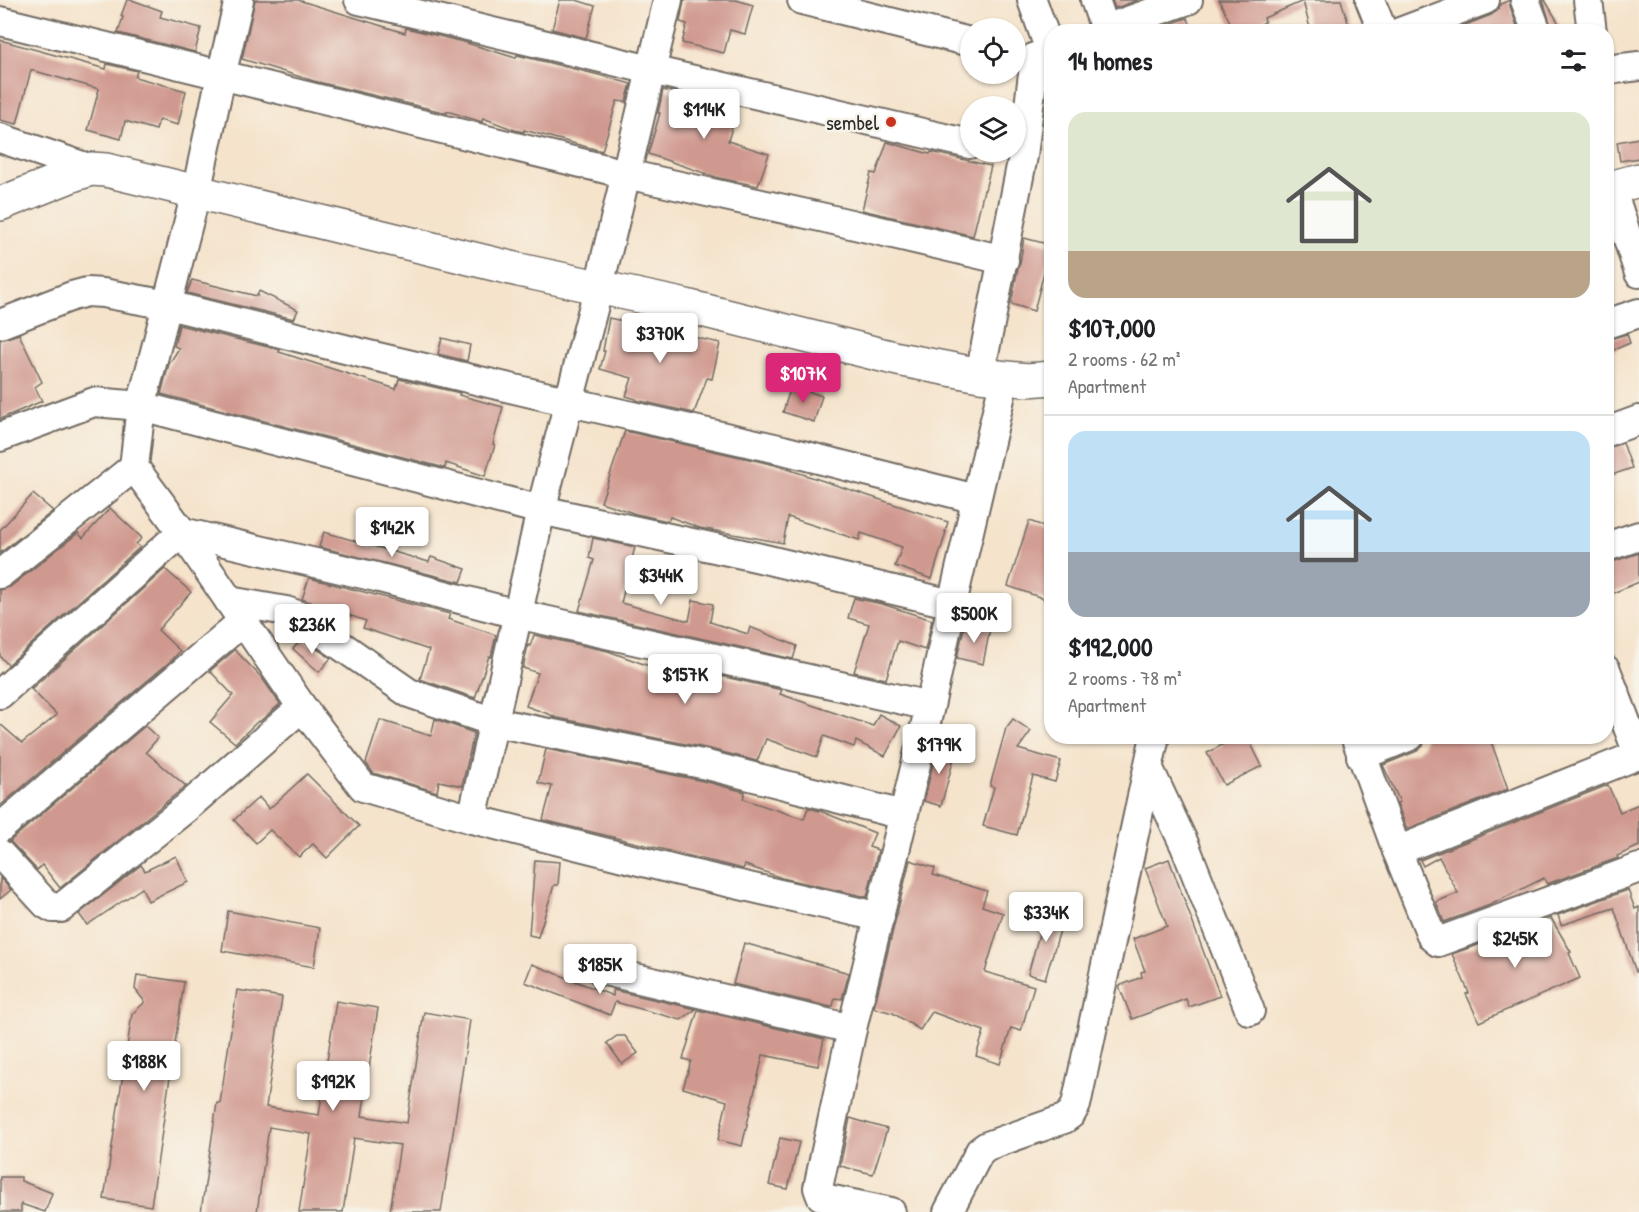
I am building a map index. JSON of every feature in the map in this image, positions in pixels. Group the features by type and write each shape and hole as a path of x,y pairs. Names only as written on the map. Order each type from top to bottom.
{"street":[{"path":"239,0 196,193 141,406 134,467 182,532 302,707 363,787 471,819 679,872 880,917"},
{"path":"359,0 960,142"},
{"path":"471,819 541,510 599,286 668,0"},
{"path":"802,0 960,40"},
{"path":"1026,105 1038,56 1032,0"},
{"path":"1095,0 1104,24"},
{"path":"1122,24 1188,0"},
{"path":"1370,0 1380,24"},
{"path":"1421,24 1485,0"},
{"path":"1525,0 1534,24"},
{"path":"1588,0 1591,24"},
{"path":"0,21 626,174 1004,260"},
{"path":"1614,69 1639,66"},
{"path":"0,138 91,169 106,170 519,270 709,311 898,359 993,376 1028,380 1044,379"},
{"path":"891,1212 820,1196 818,1188 852,1029 930,706 976,499 993,376 1013,162"},
{"path":"0,204 91,169"},
{"path":"1619,185 1639,273"},
{"path":"0,324 72,296 87,292 103,293 168,305 365,354 783,450 976,499"},
{"path":"1614,321 1639,313"},
{"path":"0,437 94,402 141,406 541,510 756,557 952,604"},
{"path":"1614,429 1639,420"},
{"path":"0,574 134,467"},
{"path":"182,532 376,577 517,614 930,706"},
{"path":"0,694 182,532"},
{"path":"1614,544 1639,536"},
{"path":"0,828 236,611 286,611 297,615 409,693 494,722 707,765 903,815"},
{"path":"1397,851 1639,755 1614,691"},
{"path":"0,854 46,904 53,908 61,908 186,808 302,707"},
{"path":"948,1212 980,1151 987,1146 1064,1119 1071,1114 1076,1105 1154,744"},
{"path":"1358,746 1432,937 1438,942 1639,868"},
{"path":"1149,769 1185,846 1250,1011"},
{"path":"601,970 852,1029"}],"building":[{"path":"127,0 162,11 160,17 201,28 195,52 118,33"},
{"path":"255,0 298,0 405,33 406,28 516,58 517,55 631,84 626,102 617,101 602,151 524,130 524,132 515,130 483,118 482,122 447,111 447,113 314,81 242,59"},
{"path":"560,0 576,0 595,6 586,38 552,29"},
{"path":"684,0 736,0 753,5 745,34 730,30 724,53 682,43 687,24 680,22"},
{"path":"1112,0 1138,0 1115,8"},
{"path":"1219,0 1341,0 1348,24 1309,24 1303,1 1264,18 1265,22 1261,24 1231,24"},
{"path":"1509,0 1516,24 1468,24 1491,15 1501,4"},
{"path":"1543,0 1559,24 1550,24"},
{"path":"1187,18 1190,24 1170,24"},
{"path":"0,40 106,69 107,64 137,71 135,77 186,91 178,125 159,120 156,130 125,121 121,139 88,130 99,89 31,70 17,124 0,120"},
{"path":"663,90 737,111 728,141 769,154 758,186 719,178 648,154 660,113 658,113"},
{"path":"1639,138 1639,158 1620,161 1617,142"},
{"path":"887,142 930,154 931,152 960,159 960,162 991,166 973,236 862,210 871,173 876,174"},
{"path":"1024,238 1044,243 1044,272 1034,311 1011,304"},
{"path":"192,280 257,296 259,291 298,310 294,319 187,293"},
{"path":"609,318 720,343 712,379 707,378 694,413 626,396 632,378 600,369"},
{"path":"179,325 280,350 279,352 396,389 399,379 460,393 459,395 503,407 493,444 495,445 485,476 446,463 445,468 161,394 169,364 179,348 174,346"},
{"path":"19,334 42,382 35,387 42,401 0,419 0,340"},
{"path":"1627,334 1630,343 1614,350 1614,338"},
{"path":"442,338 470,345 467,361 438,354"},
{"path":"791,386 822,396 814,422 783,412"},
{"path":"625,431 775,465 948,522 932,579 895,566 902,547 861,533 859,540 788,517 783,543 700,528 670,517 668,521 636,514 601,502"},
{"path":"1623,443 1632,468 1614,474 1614,446"},
{"path":"33,494 53,511 0,553 0,530"},
{"path":"110,508 142,538 136,544 140,547 8,665 0,656 0,590 10,587 78,533 83,538"},
{"path":"1029,521 1044,526 1044,599 1008,586"},
{"path":"324,532 429,562 431,557 466,569 461,582 319,547"},
{"path":"593,538 635,547 621,603 689,621 693,600 713,604 710,622 748,634 750,627 797,646 793,659 579,611 594,560 589,558"},
{"path":"1639,553 1639,582 1614,593 1614,561"},
{"path":"165,569 191,592 158,630 180,651 0,806 0,724 22,743 57,715 31,689"},
{"path":"309,578 450,614 448,619 496,635 491,657 489,656 475,698 420,679 429,650 363,628 366,621 302,599"},
{"path":"854,598 882,604 932,620 925,650 898,641 886,679 854,672 869,624 848,618"},
{"path":"965,623 990,629 983,664 957,658"},
{"path":"534,635 608,651 682,678 685,668 782,690 780,694 873,726 879,714 901,726 885,756 856,741 854,747 824,736 817,757 766,739 757,761 710,749 553,717 526,706 538,673 523,668 528,645 530,646"},
{"path":"302,639 331,658 319,672 293,649"},
{"path":"235,650 262,678 280,704 235,743 210,722 233,695 210,671"},
{"path":"435,719 474,733 462,786 439,781 437,792 373,773 366,763 380,720 431,736"},
{"path":"1013,719 1031,731 1018,749 1061,761 1055,782 1033,776 1017,835 983,826 994,787 990,786 1006,728"},
{"path":"145,726 158,738 146,752 186,786 60,888 42,865 37,870 10,841"},
{"path":"939,739 948,741 944,756 954,758 941,806 924,801"},
{"path":"1224,744 1251,744 1262,766 1224,785 1207,753"},
{"path":"1424,744 1492,744 1508,789 1407,829 1397,803 1400,802 1383,765 1417,751"},
{"path":"546,749 703,781 745,792 743,799 804,819 808,808 875,833 869,847 878,850 867,897 782,878 745,865 743,869 543,820 552,786 538,783"},
{"path":"307,774 359,826 327,858 313,844 299,857 270,830 256,843 234,820 259,797 269,809"},
{"path":"1608,785 1620,812 1639,804 1639,846 1617,856 1618,858 1547,884 1544,878 1490,905 1444,922 1436,902 1458,893 1439,857 1423,866 1420,860"},
{"path":"176,856 188,882 148,901 142,888 87,925 79,914 141,865 145,871"},
{"path":"1169,859 1220,996 1189,1007 1186,999 1132,1019 1119,986 1142,977 1141,972 1145,971 1133,939 1167,926 1145,868"},
{"path":"535,860 560,862 558,885 554,885 538,937 529,935"},
{"path":"910,860 935,868 933,875 987,891 982,906 1003,913 985,972 1034,986 1021,1031 1011,1028 1000,1064 976,1056 984,1031 932,1012 920,1030 893,1013 874,1008"},
{"path":"0,878 11,890 0,899"},
{"path":"1628,890 1635,909 1639,907 1639,971 1636,972 1614,908 1561,925 1558,915"},
{"path":"1046,909 1065,914 1045,979 1028,974"},
{"path":"228,911 320,928 314,967 222,951"},
{"path":"1551,918 1571,952 1569,953 1580,978 1479,1022 1452,954 1503,936 1506,943"},
{"path":"744,943 849,973 842,999 835,998 831,1007 733,984"},
{"path":"532,964 613,996 613,990 696,1009 681,1020 615,1002 610,1015 525,982"},
{"path":"137,975 184,982 151,1206 104,1199 132,1014 145,1002 135,989"},
{"path":"237,990 282,997 266,1107 319,1115 336,1001 378,1008 362,1116 407,1123 424,1012 470,1020 441,1212 390,1212 400,1145 354,1138 343,1212 299,1212 311,1134 269,1127 257,1212 201,1212"},
{"path":"698,1010 824,1039 818,1066 763,1055 742,1146 718,1140 727,1101 683,1088 691,1061 683,1059"},
{"path":"617,1036 625,1036 638,1053 622,1064 607,1043"},
{"path":"850,1118 887,1129 873,1174 840,1166"},
{"path":"780,1138 799,1142 788,1189 769,1185"},
{"path":"0,1177 21,1177 21,1181 52,1193 45,1212 21,1204 21,1212 0,1212"}],"place":[{"name":"sembel","path":"891,122"}]}
